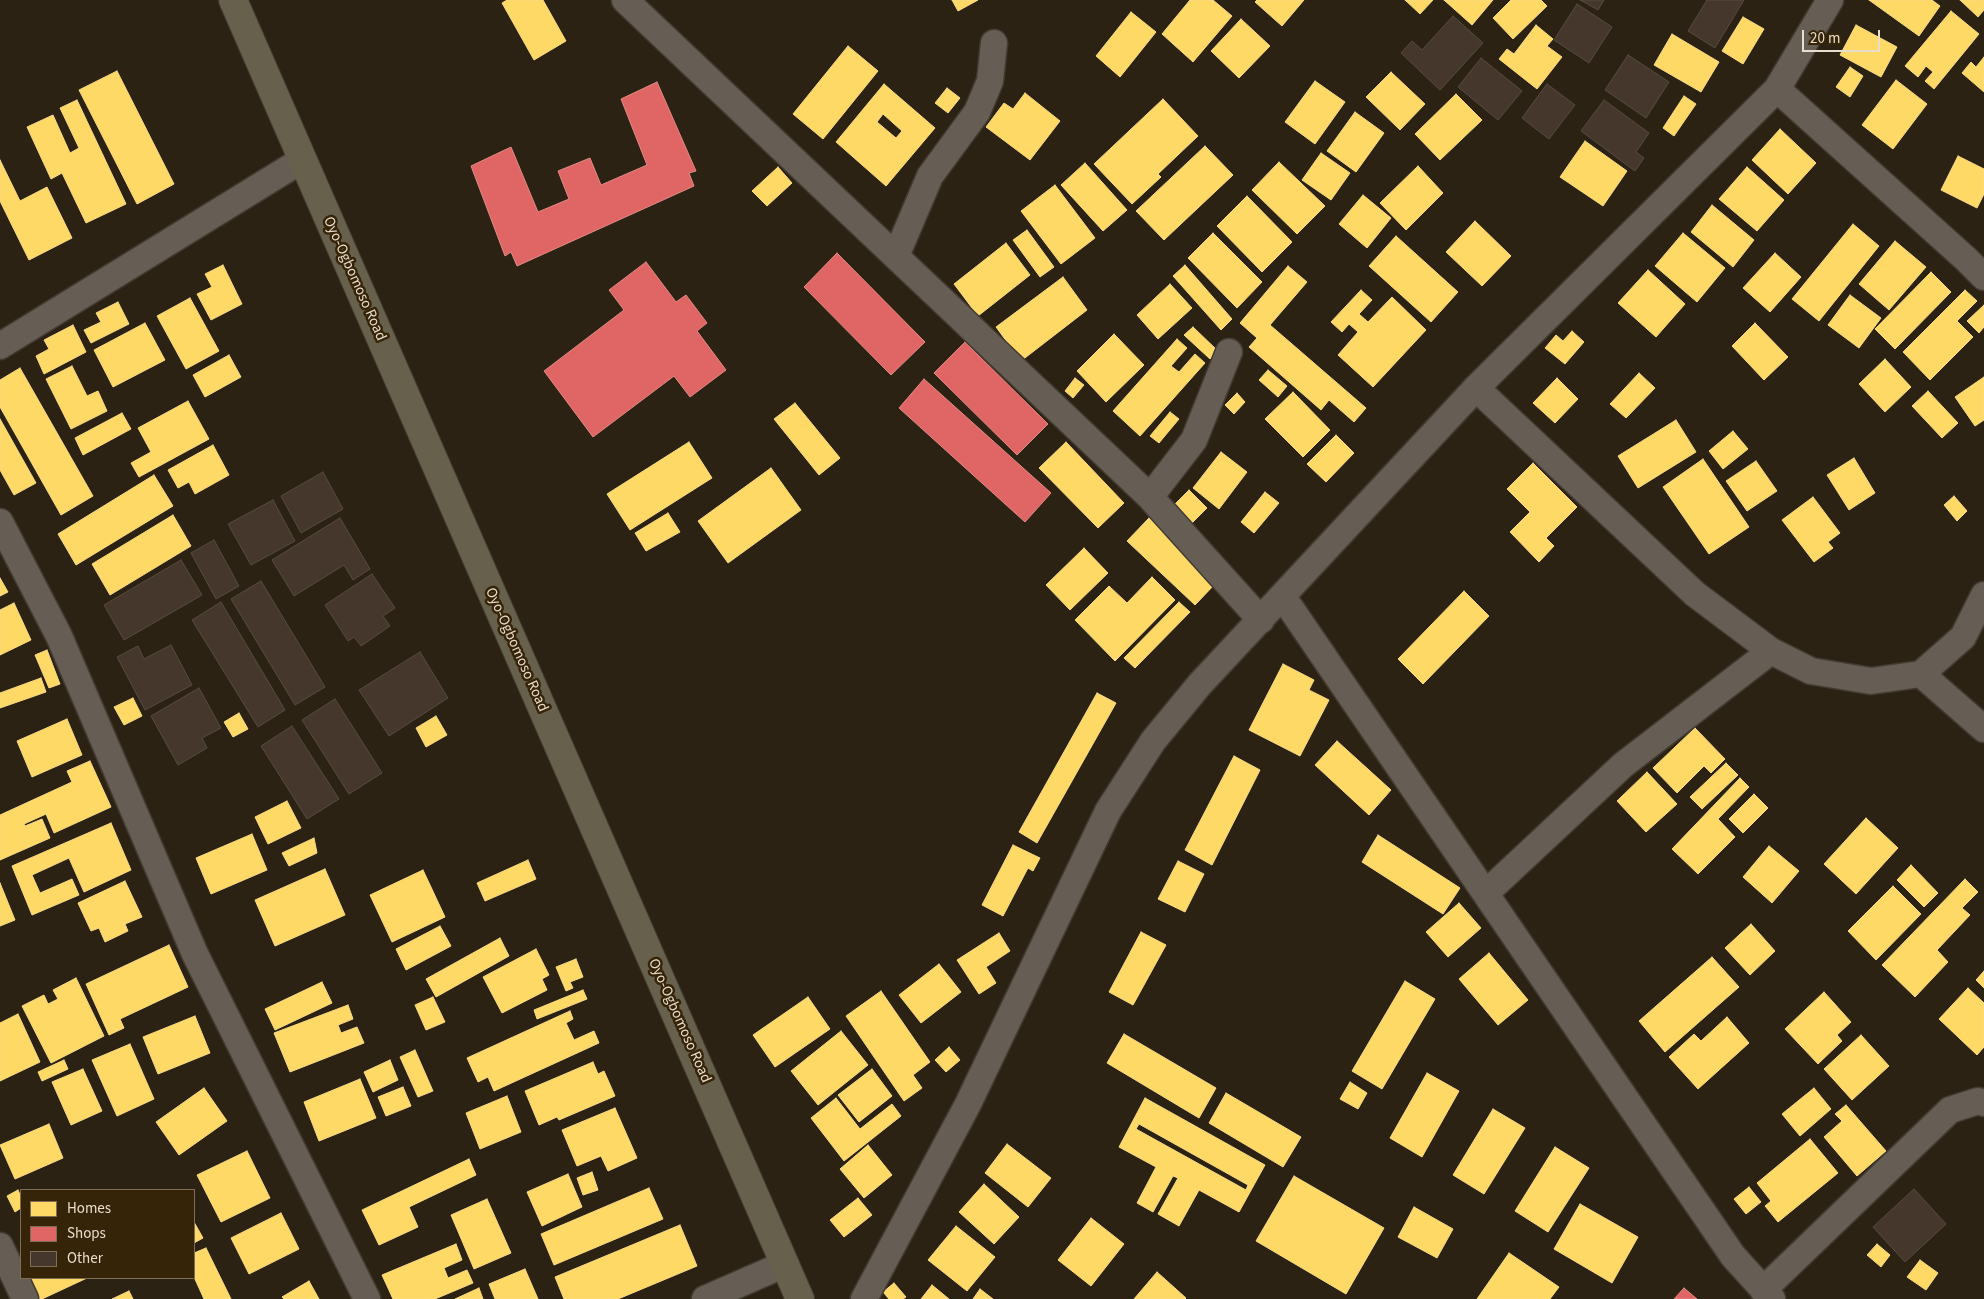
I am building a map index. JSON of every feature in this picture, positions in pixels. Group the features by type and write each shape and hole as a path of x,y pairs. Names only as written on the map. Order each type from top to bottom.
{"highway":[{"name":"Oyo-Ogbomoso Road","path":"233,0 800,1299"}],"street":[{"path":"625,0 1150,497 1261,620"},
{"path":"864,1299 968,1104 1108,811 1153,741 1200,684 1476,388 1777,89 1830,0"},
{"path":"896,256 930,176 977,112 990,81 994,43"},
{"path":"1777,89 1966,259 1984,278"},
{"path":"0,346 302,160"},
{"path":"1150,497 1194,440 1230,352"},
{"path":"1476,388 1695,594 1771,651 1811,671 1871,681 1922,674 1963,637 1984,595"},
{"path":"0,522 59,636 196,954 367,1299"},
{"path":"1283,597 1733,1256 1768,1294 1950,1110 1978,1101 1984,1103"},
{"path":"1486,893 1623,765 1771,651"},
{"path":"1922,674 1984,729"},
{"path":"0,1246 25,1299"},
{"path":"705,1299 785,1264"}],"building: Homes":[{"path":"507,0 543,0 566,41 534,60 502,3"},
{"path":"952,0 978,0 958,11"},
{"path":"1190,0 1213,0 1232,16 1193,62 1162,34"},
{"path":"1257,0 1304,0 1282,26 1255,2"},
{"path":"1405,0 1433,0 1420,14"},
{"path":"1444,0 1493,0 1472,25"},
{"path":"1511,0 1541,0 1547,6 1513,39 1493,18"},
{"path":"1869,0 1932,0 1940,6 1919,36"},
{"path":"1960,0 1984,0 1984,10 1978,17"},
{"path":"1951,11 1979,34 1934,89 1925,81 1933,72 1926,66 1918,77 1905,66"},
{"path":"1131,12 1156,32 1120,77 1096,56"},
{"path":"1743,17 1764,29 1743,64 1722,51"},
{"path":"1241,19 1270,46 1239,78 1211,51"},
{"path":"1536,25 1553,39 1547,46 1562,57 1537,89 1499,59 1507,49 1514,54"},
{"path":"1856,25 1897,47 1881,77 1840,55"},
{"path":"1672,34 1719,62 1701,92 1654,65"},
{"path":"848,46 878,71 823,139 793,114"},
{"path":"1984,57 1984,92 1962,73 1971,62 1976,67"},
{"path":"1850,67 1863,76 1850,97 1836,87"},
{"path":"117,71 174,184 137,204 79,90"},
{"path":"1391,72 1425,104 1400,130 1366,97"},
{"path":"1896,80 1927,104 1893,149 1862,125"},
{"path":"1315,81 1345,102 1315,144 1285,122"},
{"path":"884,84 935,128 886,186 836,142","holes":["883,114 902,131 896,138 877,122"]},
{"path":"947,88 960,98 948,113 935,103"},
{"path":"1025,93 1060,121 1030,160 986,127 1004,103 1013,109"},
{"path":"1456,94 1482,120 1440,160 1415,134"},
{"path":"1684,96 1696,104 1674,136 1663,128"},
{"path":"1163,99 1198,136 1158,174 1161,177 1132,204 1094,164"},
{"path":"77,100 126,204 86,223 62,173 51,179 27,127 53,115 70,153 79,148 60,108"},
{"path":"1355,112 1384,133 1356,172 1327,151"},
{"path":"1780,129 1816,163 1788,194 1752,160"},
{"path":"1585,141 1627,171 1603,206 1560,177"},
{"path":"1205,146 1233,175 1164,240 1136,211"},
{"path":"1321,153 1350,173 1331,200 1302,180"},
{"path":"1958,156 1984,169 1984,194 1977,208 1941,190"},
{"path":"0,160 20,201 47,187 72,238 29,260 0,201"},
{"path":"1279,162 1325,206 1297,234 1252,190"},
{"path":"1085,163 1127,210 1103,231 1061,185"},
{"path":"1418,166 1443,193 1406,230 1380,203"},
{"path":"778,167 792,183 767,206 752,191"},
{"path":"1747,167 1784,200 1757,231 1719,199"},
{"path":"1055,185 1095,238 1061,264 1021,211"},
{"path":"1363,195 1391,218 1367,248 1339,224"},
{"path":"1247,196 1292,242 1262,272 1217,226"},
{"path":"1712,205 1754,240 1733,267 1691,232"},
{"path":"1475,221 1511,256 1482,286 1446,252"},
{"path":"1853,224 1879,246 1819,321 1792,299"},
{"path":"1027,230 1054,267 1040,277 1013,240"},
{"path":"1213,233 1262,282 1237,308 1188,258"},
{"path":"1683,233 1725,268 1697,302 1655,266"},
{"path":"1396,236 1458,292 1431,322 1369,266"},
{"path":"1895,241 1926,267 1889,310 1859,284"},
{"path":"1006,243 1030,275 978,316 954,284"},
{"path":"1775,253 1801,277 1770,312 1743,288"},
{"path":"223,265 242,304 211,320 197,294 212,287 205,274"},
{"path":"1185,265 1232,319 1221,330 1173,276"},
{"path":"1288,266 1307,282 1270,325 1366,408 1354,422 1329,400 1321,410 1249,347 1257,338 1240,323"},
{"path":"1648,270 1685,304 1656,337 1618,303"},
{"path":"1931,272 1951,292 1895,349 1875,329"},
{"path":"1063,277 1087,310 1021,361 996,327"},
{"path":"1170,284 1192,308 1158,339 1137,315"},
{"path":"1361,290 1372,300 1359,314 1368,322 1392,297 1426,330 1373,387 1338,355 1358,332 1349,324 1342,332 1331,322"},
{"path":"1965,290 1977,301 1957,321 1973,337 1930,380 1903,352"},
{"path":"1850,295 1881,318 1859,348 1828,325"},
{"path":"190,298 219,351 186,369 157,316"},
{"path":"118,302 129,324 91,343 84,330 101,322 96,313"},
{"path":"1984,305 1984,327 1979,333 1967,321"},
{"path":"145,323 165,360 113,387 94,350"},
{"path":"1755,323 1788,357 1764,380 1732,346"},
{"path":"73,325 86,352 44,374 36,356 49,349 44,340"},
{"path":"1193,327 1218,351 1210,359 1184,335"},
{"path":"1572,331 1584,342 1565,364 1545,348 1556,335 1563,341"},
{"path":"1114,334 1144,365 1106,402 1077,371"},
{"path":"1177,339 1187,348 1171,366 1179,372 1195,354 1205,363 1140,436 1113,411"},
{"path":"229,355 241,377 205,397 193,375"},
{"path":"1885,359 1911,387 1885,412 1859,384"},
{"path":"72,366 87,396 98,391 107,411 71,429 46,379"},
{"path":"20,368 93,496 61,515 0,407 0,380"},
{"path":"1268,370 1287,386 1278,397 1259,380"},
{"path":"1639,373 1655,388 1626,418 1610,404"},
{"path":"1984,377 1984,420 1975,426 1955,397"},
{"path":"1075,378 1084,385 1073,398 1065,391"},
{"path":"1557,378 1578,399 1555,423 1533,403"},
{"path":"1928,391 1958,423 1942,438 1912,406"},
{"path":"1293,392 1330,430 1303,457 1265,419"},
{"path":"1237,393 1245,402 1234,414 1225,405"},
{"path":"188,401 209,439 139,477 131,463 151,452 138,428"},
{"path":"795,403 840,458 819,475 774,419"},
{"path":"1170,412 1179,419 1159,443 1150,436"},
{"path":"122,413 131,429 83,455 75,438"},
{"path":"0,419 36,483 14,495 0,470"},
{"path":"1676,420 1696,452 1638,488 1618,456"},
{"path":"1733,431 1748,449 1723,469 1709,451"},
{"path":"1336,435 1354,453 1326,482 1307,464"},
{"path":"689,442 712,478 630,530 607,494"},
{"path":"1066,442 1124,503 1098,528 1039,468"},
{"path":"213,445 229,475 195,494 189,482 178,488 168,470"},
{"path":"1221,452 1247,472 1219,509 1193,488"},
{"path":"1854,458 1875,493 1849,510 1827,475"},
{"path":"1703,459 1749,527 1709,554 1663,487"},
{"path":"1756,461 1777,491 1747,511 1726,481"},
{"path":"1533,463 1577,507 1546,538 1554,546 1539,562 1510,532 1530,512 1507,489"},
{"path":"771,468 801,510 728,563 698,521"},
{"path":"154,475 173,506 76,565 58,534"},
{"path":"1189,490 1207,508 1192,523 1174,505"},
{"path":"1265,492 1279,503 1254,533 1241,522"},
{"path":"1954,496 1967,511 1957,521 1944,505"},
{"path":"1813,497 1840,533 1828,542 1833,548 1814,562 1782,520"},
{"path":"668,513 680,532 646,551 635,533"},
{"path":"173,515 191,546 110,595 92,564"},
{"path":"1149,518 1216,583 1195,605 1127,541"},
{"path":"1084,548 1108,573 1070,610 1046,585"},
{"path":"1152,577 1175,600 1115,661 1075,620 1109,586 1127,603"},
{"path":"0,578 8,592 0,596"},
{"path":"1464,591 1489,616 1423,684 1398,659"},
{"path":"1179,602 1190,612 1135,668 1124,658"},
{"path":"14,603 31,640 0,655 0,610"},
{"path":"47,650 60,684 49,688 35,655"},
{"path":"1283,664 1314,680 1309,690 1329,700 1300,756 1249,730"},
{"path":"41,678 46,692 0,708 0,693"},
{"path":"1097,693 1116,703 1037,843 1019,832"},
{"path":"133,698 142,716 124,725 114,707"},
{"path":"239,713 248,729 233,737 224,722"},
{"path":"436,716 447,735 426,747 416,728"},
{"path":"67,719 82,755 32,777 17,741"},
{"path":"1695,728 1725,759 1711,773 1704,766 1677,793 1653,768"},
{"path":"1337,741 1391,790 1369,815 1315,765"},
{"path":"1234,756 1260,770 1212,865 1185,850"},
{"path":"90,761 111,807 54,833 46,814 24,824 25,826 42,819 50,838 0,860 0,815 72,782 67,771"},
{"path":"1726,763 1738,775 1702,809 1690,797"},
{"path":"1647,772 1677,804 1646,832 1617,801"},
{"path":"1740,778 1749,787 1718,819 1735,837 1698,874 1672,849"},
{"path":"1754,794 1768,808 1743,833 1729,819"},
{"path":"287,801 301,828 268,844 255,817"},
{"path":"1866,818 1898,848 1856,894 1824,864"},
{"path":"111,823 131,870 84,892 69,858 32,875 40,893 72,879 79,895 32,915 12,866"},
{"path":"252,834 267,870 211,894 196,858"},
{"path":"1378,835 1460,888 1443,914 1362,862"},
{"path":"314,838 317,853 289,866 282,853"},
{"path":"1013,845 1040,858 1033,871 1028,868 1003,916 982,905"},
{"path":"1769,846 1799,871 1772,903 1743,877"},
{"path":"528,860 536,879 485,901 477,883"},
{"path":"1178,861 1204,874 1185,912 1158,899"},
{"path":"1911,865 1938,893 1924,907 1897,880"},
{"path":"325,869 345,915 275,946 255,900"},
{"path":"423,870 445,917 392,942 370,895"},
{"path":"1965,879 1978,892 1962,908 1970,915 1937,950 1948,962 1915,997 1882,965"},
{"path":"125,881 142,917 125,924 128,931 105,942 99,928 91,931 78,903"},
{"path":"0,883 15,920 0,926"},
{"path":"1893,886 1921,914 1876,960 1848,931"},
{"path":"1459,903 1481,928 1448,957 1426,932"},
{"path":"1751,924 1775,951 1750,975 1725,948"},
{"path":"440,926 451,946 406,970 396,949"},
{"path":"1141,932 1166,945 1133,1005 1109,992"},
{"path":"999,933 1010,951 986,967 996,983 979,994 957,960"},
{"path":"500,938 509,956 436,997 426,979"},
{"path":"169,945 188,987 120,1019 124,1028 109,1035 86,984"},
{"path":"536,949 549,975 542,979 547,990 502,1013 483,977"},
{"path":"1489,953 1528,1000 1498,1025 1459,979"},
{"path":"1712,957 1739,987 1665,1052 1639,1021"},
{"path":"576,959 583,977 570,982 573,988 566,991 556,967"},
{"path":"939,964 961,992 921,1023 899,995"},
{"path":"1984,971 1984,988 1976,980"},
{"path":"76,978 104,1036 51,1063 22,1006 44,995 48,1004 58,999 53,990"},
{"path":"1405,981 1435,999 1382,1089 1352,1071"},
{"path":"322,982 332,1003 275,1030 265,1009"},
{"path":"1968,988 1984,1003 1984,1047 1977,1055 1939,1019"},
{"path":"583,990 587,999 537,1019 534,1010"},
{"path":"881,991 930,1062 913,1075 922,1088 904,1101 846,1016"},
{"path":"1824,992 1851,1022 1837,1035 1842,1041 1818,1064 1785,1029"},
{"path":"433,997 445,1022 426,1030 415,1005"},
{"path":"808,997 830,1029 775,1067 753,1035"},
{"path":"348,1005 353,1019 338,1025 341,1033 357,1027 364,1043 290,1072 274,1033"},
{"path":"570,1011 573,1019 566,1023 574,1040 594,1031 599,1043 494,1091 488,1077 478,1082 467,1058"},
{"path":"18,1014 40,1062 0,1081 0,1023"},
{"path":"195,1016 210,1053 158,1074 143,1037"},
{"path":"1727,1017 1749,1043 1698,1089 1669,1057 1694,1034 1701,1041"},
{"path":"841,1031 868,1065 818,1105 791,1071"},
{"path":"1124,1034 1216,1088 1199,1118 1107,1063"},
{"path":"1861,1035 1889,1066 1852,1100 1824,1069"},
{"path":"130,1044 154,1099 117,1116 92,1060"},
{"path":"949,1047 960,1060 946,1072 935,1060"},
{"path":"415,1050 433,1091 418,1097 400,1057"},
{"path":"64,1060 68,1069 42,1081 38,1072"},
{"path":"390,1060 398,1080 373,1092 364,1072"},
{"path":"593,1062 598,1074 604,1071 615,1096 559,1120 557,1117 539,1125 525,1091"},
{"path":"83,1069 102,1111 71,1125 52,1082"},
{"path":"872,1069 892,1096 859,1122 838,1095"},
{"path":"1427,1073 1459,1091 1422,1157 1390,1138"},
{"path":"360,1079 376,1118 319,1141 304,1102"},
{"path":"1350,1082 1367,1093 1358,1109 1340,1099"},
{"path":"403,1087 411,1106 386,1116 378,1097"},
{"path":"204,1088 227,1121 179,1155 156,1122"},
{"path":"1814,1088 1831,1109 1800,1136 1782,1114"},
{"path":"1226,1093 1301,1137 1283,1167 1209,1123"},
{"path":"507,1096 521,1132 480,1149 466,1113"},
{"path":"836,1098 860,1129 892,1104 901,1116 844,1161 811,1118"},
{"path":"1145,1098 1265,1165 1239,1212 1199,1190 1179,1226 1158,1214 1178,1178 1173,1176 1153,1212 1137,1203 1156,1167 1119,1147","holes":["1139,1124 1248,1185 1246,1190 1136,1129"]},
{"path":"1846,1105 1886,1151 1857,1176 1824,1137 1842,1121 1835,1114"},
{"path":"615,1108 637,1158 608,1171 601,1156 577,1166 562,1130"},
{"path":"1493,1109 1525,1128 1484,1194 1453,1175"},
{"path":"49,1124 63,1158 15,1179 0,1145"},
{"path":"1810,1139 1838,1173 1778,1222 1765,1206 1771,1201 1757,1183"},
{"path":"1007,1144 1051,1178 1028,1207 985,1173"},
{"path":"868,1145 892,1175 864,1198 840,1169"},
{"path":"1555,1147 1589,1168 1548,1232 1515,1211"},
{"path":"247,1151 270,1198 221,1222 197,1175"},
{"path":"469,1159 476,1175 409,1207 418,1227 379,1245 362,1210"},
{"path":"592,1172 598,1190 583,1195 577,1178"},
{"path":"568,1174 582,1207 542,1226 527,1192"},
{"path":"1294,1176 1384,1228 1346,1294 1256,1241"},
{"path":"984,1184 1019,1217 994,1244 959,1212"},
{"path":"1749,1187 1761,1202 1746,1214 1734,1199"},
{"path":"649,1188 663,1219 554,1265 541,1234"},
{"path":"18,1190 20,1209 15,1212 7,1196"},
{"path":"858,1198 872,1215 844,1237 830,1220"},
{"path":"487,1199 511,1253 474,1269 451,1215"},
{"path":"1580,1204 1638,1237 1612,1283 1554,1249"},
{"path":"1414,1207 1453,1229 1437,1258 1398,1237"},
{"path":"281,1213 299,1249 249,1274 231,1238"},
{"path":"1091,1218 1124,1244 1091,1286 1058,1260"},
{"path":"195,1224 203,1238 195,1242"},
{"path":"680,1225 697,1266 618,1299 564,1299 555,1277"},
{"path":"956,1226 995,1257 967,1291 928,1260"},
{"path":"456,1244 462,1260 444,1268 448,1278 467,1270 473,1283 435,1299 393,1299 382,1275"},
{"path":"1877,1244 1890,1255 1881,1267 1867,1255"},
{"path":"206,1248 231,1299 204,1299 195,1279 195,1253"},
{"path":"1509,1253 1559,1287 1550,1299 1477,1299"},
{"path":"1920,1260 1938,1273 1926,1290 1907,1277"},
{"path":"525,1269 538,1299 495,1299 489,1284"},
{"path":"1157,1272 1186,1298 1134,1299"},
{"path":"29,1279 85,1279 42,1299 39,1299"},
{"path":"309,1281 319,1299 284,1299 282,1297"},
{"path":"894,1283 906,1297 903,1299 889,1299 883,1292"},
{"path":"932,1285 949,1299 921,1299"},
{"path":"479,1288 483,1299 455,1299"},
{"path":"980,1289 993,1299 973,1299"},
{"path":"129,1291 133,1299 112,1299"}],"building: Shops":[{"path":"657,82 696,171 689,173 694,186 517,266 511,252 505,256 471,166 511,147 538,212 569,199 558,171 590,158 601,185 647,165 621,99"},
{"path":"837,253 925,342 891,375 804,287"},
{"path":"646,262 676,302 686,295 707,323 697,331 726,370 690,397 674,376 593,437 544,371 624,310 609,290"},
{"path":"965,342 1048,424 1017,455 934,373"},
{"path":"924,379 1051,493 1025,522 899,408"},
{"path":"1684,1288 1697,1299 1674,1299"}],"building: Other":[{"path":"1580,0 1604,0 1598,10"},
{"path":"1707,0 1744,0 1715,48 1688,31"},
{"path":"1577,4 1612,27 1589,63 1554,40"},
{"path":"1453,16 1483,43 1440,90 1401,53 1412,41 1422,50"},
{"path":"1628,55 1669,82 1646,118 1605,90"},
{"path":"1481,58 1522,91 1498,120 1458,87"},
{"path":"1547,84 1575,105 1549,139 1522,118"},
{"path":"1604,100 1649,133 1636,152 1644,158 1635,171 1581,131"},
{"path":"323,472 343,509 301,533 281,496"},
{"path":"273,500 295,541 251,565 228,524"},
{"path":"340,518 370,569 353,580 344,565 294,596 272,560"},
{"path":"214,540 239,586 216,599 191,553"},
{"path":"181,560 202,595 124,640 104,605"},
{"path":"372,574 395,608 383,616 390,626 361,646 354,637 348,641 325,605"},
{"path":"261,581 325,687 295,705 231,599"},
{"path":"221,602 285,710 258,727 192,620"},
{"path":"171,645 192,685 145,710 117,657 138,646 144,659"},
{"path":"420,652 448,698 389,736 359,690"},
{"path":"199,688 221,728 202,738 207,748 178,765 151,716"},
{"path":"335,699 382,773 349,794 302,720"},
{"path":"292,726 339,799 307,819 261,746"},
{"path":"1914,1189 1946,1224 1905,1262 1873,1227"}]}
